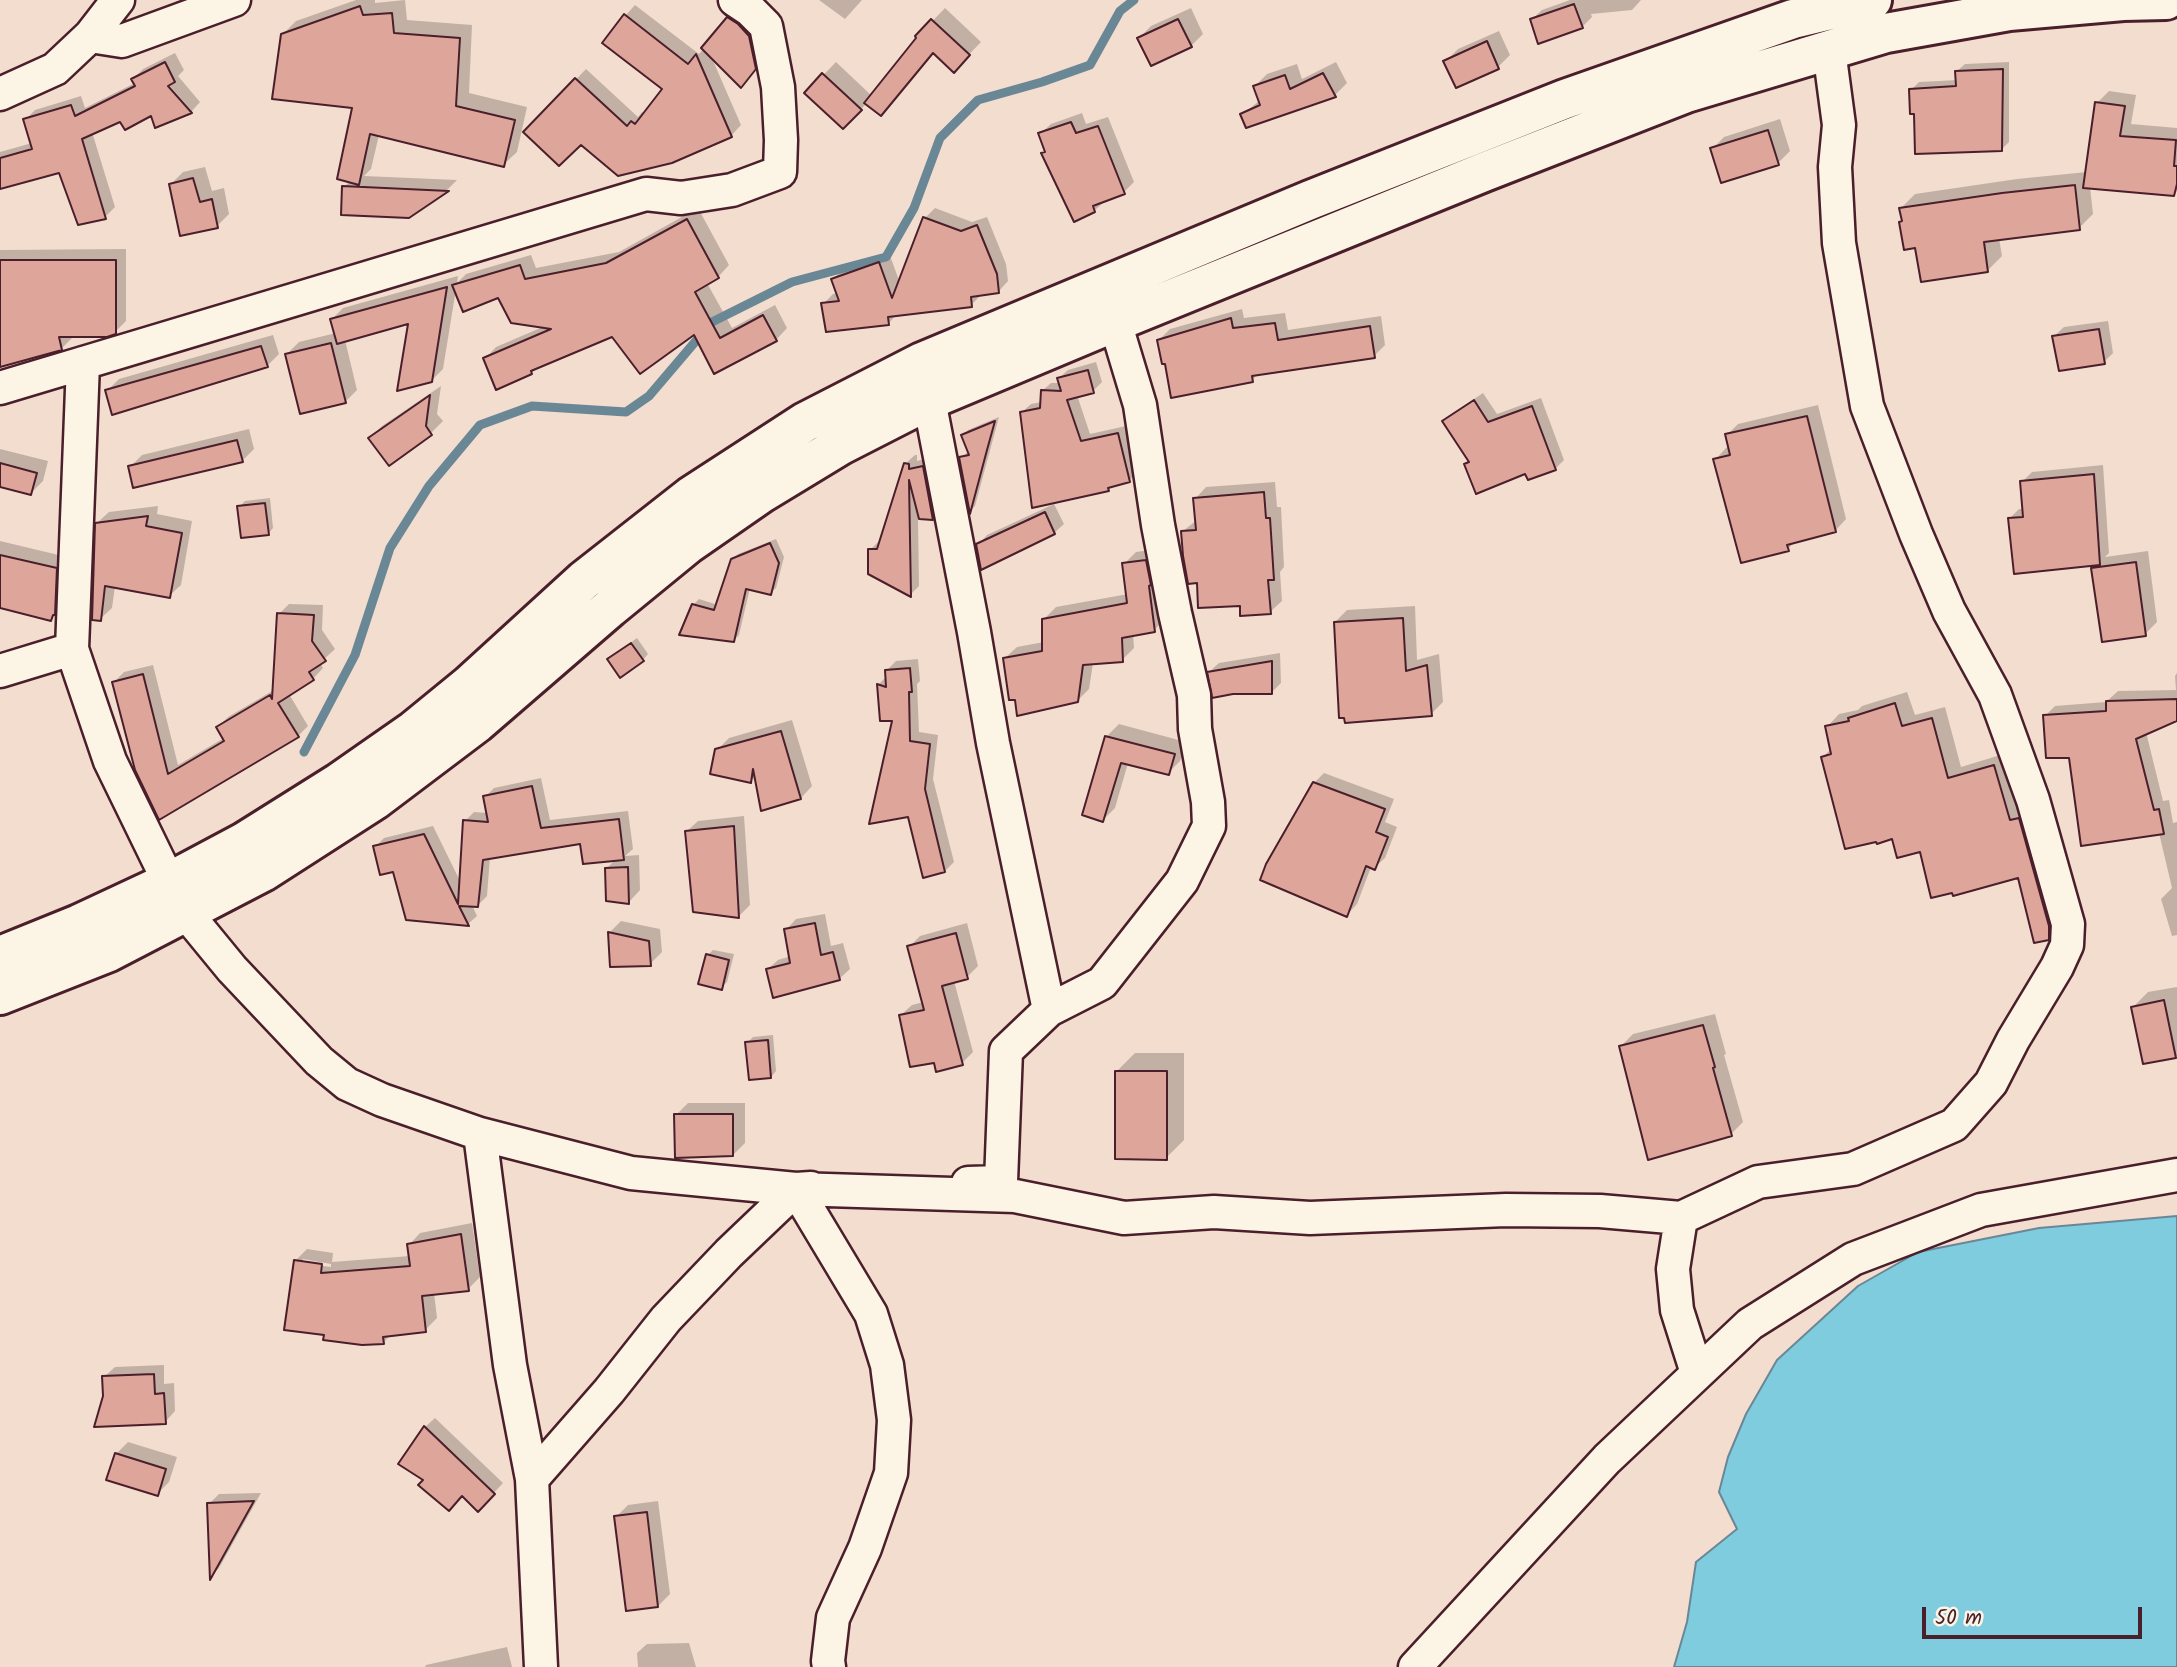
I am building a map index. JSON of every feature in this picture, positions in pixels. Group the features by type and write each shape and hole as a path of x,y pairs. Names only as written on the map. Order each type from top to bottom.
{"main road":[{"path":"0,995 108,952 268,827 414,730 469,685 584,580 691,496 805,422 922,362 1310,200 1565,99 1790,10 1871,0"},
{"path":"0,956 79,924 263,872 374,800 477,723 687,545 762,493 841,445 929,400 1484,172 1686,93 1886,33 2009,11 2165,0"}],"street":[{"path":"3,91 55,69 90,36 118,0"},
{"path":"90,36 121,41 234,0"},
{"path":"0,388 646,194 681,198 732,190 780,172 778,88 766,26 735,0"},
{"path":"83,363 72,649 110,761 177,897 232,970 319,1061 347,1084 382,1100 480,1134 631,1173 796,1189 1016,1196 1124,1218 1214,1212 1310,1218 1506,1210 1600,1211 1681,1218 1758,1182 1853,1168 1954,1125 1991,1083 2067,945 2068,924 2034,800 1995,695 1949,611 1867,406 1839,243 1836,167 1839,125 1829,50"},
{"path":"532,1479 609,1391 666,1319 729,1253 796,1189 1002,1182 1006,1051 1049,1010 1102,984 1182,881 1209,826 1208,802 1195,729 1194,695 1158,525 1140,404 1115,322"},
{"path":"929,400 972,618 993,744 1049,1010"},
{"path":"0,671 72,649"},
{"path":"480,1134 510,1365 532,1479 541,1667"},
{"path":"1415,1667 1607,1458 1750,1324 1853,1259 1981,1210 2177,1175"},
{"path":"796,1189 871,1314 887,1365 894,1420 891,1472 865,1548 833,1618 829,1667"},
{"path":"1681,1218 1673,1269 1677,1310 1698,1373"}],"water":[{"path":"2177,1216 2177,1667 1674,1667 1687,1622 1696,1562 1737,1529 1719,1492 1728,1457 1746,1414 1777,1360 1858,1286 1918,1252 2039,1228"}],"building":[{"path":"1574,4 1583,28 1538,44 1530,19"},
{"path":"360,6 363,15 392,13 394,33 460,38 456,106 515,120 504,167 370,134 359,185 337,179 352,108 272,99 281,34"},
{"path":"624,14 688,64 696,54 732,137 672,163 618,176 581,145 559,166 523,132 575,78 627,126 631,121 635,124 662,89 602,43"},
{"path":"727,17 749,36 756,69 741,88 701,48"},
{"path":"931,19 970,55 954,73 933,53 881,116 864,103"},
{"path":"1178,19 1192,47 1151,66 1137,38"},
{"path":"1487,41 1499,69 1456,88 1443,61"},
{"path":"165,62 175,82 168,86 192,113 155,128 151,116 125,130 120,122 82,139 106,219 78,225 59,173 0,189 0,158 32,149 23,119 71,105 75,116 135,86 131,79"},
{"path":"2003,69 2002,151 1915,154 1914,114 1910,114 1909,89 1956,86 1955,71"},
{"path":"822,73 862,110 843,129 804,93"},
{"path":"1323,73 1336,97 1246,128 1240,114 1260,105 1253,86 1285,75 1290,89"},
{"path":"2095,102 2125,106 2120,136 2176,140 2174,166 2177,166 2177,184 2174,196 2083,188"},
{"path":"1071,122 1076,133 1098,126 1125,194 1093,206 1095,212 1074,222 1041,153 1045,152 1038,133"},
{"path":"1768,130 1779,165 1721,183 1710,148"},
{"path":"193,178 200,202 212,199 218,228 180,236 169,184"},
{"path":"2075,185 2080,230 1984,242 1988,272 1921,282 1915,248 1904,250 1899,208"},
{"path":"342,186 449,191 409,218 341,215"},
{"path":"923,217 961,231 977,225 997,274 999,293 971,297 972,307 888,317 889,325 826,332 821,303 839,301 831,279 879,262 892,298"},
{"path":"687,219 719,278 695,292 720,338 763,315 777,341 714,374 694,335 640,374 612,337 531,371 532,374 496,390 483,358 551,329 511,323 498,298 463,312 452,285 520,265 525,279 606,263"},
{"path":"0,260 116,260 116,334 107,337 59,337 62,350 0,367"},
{"path":"447,287 432,382 397,391 408,324 337,344 330,319"},
{"path":"1231,318 1233,328 1275,323 1278,340 1370,326 1375,358 1252,376 1253,382 1171,398 1165,364 1162,364 1157,340"},
{"path":"2099,329 2105,364 2059,371 2052,336"},
{"path":"331,343 346,403 300,414 285,354"},
{"path":"261,346 268,367 112,415 105,390"},
{"path":"1088,370 1094,393 1067,400 1081,441 1118,433 1130,482 1108,488 1109,491 1032,508 1020,412 1040,408 1041,390 1061,391 1057,378"},
{"path":"430,395 426,426 432,435 389,466 368,438"},
{"path":"1474,400 1488,422 1532,406 1556,470 1528,480 1525,474 1476,494 1464,464 1469,462 1442,421"},
{"path":"1807,416 1836,532 1787,545 1789,551 1741,563 1713,459 1730,455 1725,434"},
{"path":"995,421 970,514 959,457 969,455 961,435"},
{"path":"237,440 243,462 133,488 128,466"},
{"path":"0,463 37,473 31,495 0,487"},
{"path":"904,463 909,464 909,469 923,466 933,520 919,519 909,480 911,597 868,574 868,549 877,549"},
{"path":"2094,474 2100,565 2014,574 2008,518 2023,517 2020,481"},
{"path":"1264,492 1266,518 1270,518 1274,580 1268,580 1271,614 1240,616 1240,606 1198,608 1197,583 1188,584 1181,531 1196,530 1193,498"},
{"path":"265,503 269,535 241,538 237,506"},
{"path":"1045,512 1055,534 981,570 976,544"},
{"path":"148,516 146,526 182,533 170,598 105,586 101,621 92,620 95,523"},
{"path":"770,543 779,563 771,595 746,589 734,642 679,635 692,604 714,610 731,559"},
{"path":"0,555 57,568 55,615 51,621 0,608"},
{"path":"1146,560 1155,632 1122,638 1123,662 1083,665 1078,702 1017,716 1015,700 1009,700 1003,658 1042,651 1042,619 1127,603 1122,563"},
{"path":"2136,562 2146,636 2102,642 2091,568"},
{"path":"277,613 314,615 312,641 326,661 309,672 314,680 278,703 299,737 159,820 135,770 112,682 143,674 168,774 224,741 216,727 270,695 272,699"},
{"path":"1403,618 1406,671 1427,665 1432,716 1345,723 1344,718 1339,718 1334,622"},
{"path":"631,643 644,661 620,678 607,659"},
{"path":"1272,661 1272,694 1233,694 1212,698 1207,672"},
{"path":"910,668 910,741 930,744 925,789 945,872 923,878 908,817 869,824 892,721 880,721 877,684 886,687 885,670"},
{"path":"2177,699 2177,721 2136,739 2154,810 2159,809 2164,834 2081,846 2069,758 2046,758 2043,715 2106,711 2106,701"},
{"path":"1895,703 1902,726 1932,718 1948,778 1994,765 2010,820 2019,818 2049,926 2049,940 2034,943 2018,878 1953,896 1952,893 1931,898 1920,852 1897,858 1892,839 1845,849 1821,757 1831,754 1825,726 1849,721 1848,718"},
{"path":"781,731 801,799 761,811 753,769 751,783 710,774 715,749"},
{"path":"1105,736 1175,754 1169,775 1121,763 1103,822 1082,815"},
{"path":"1313,782 1385,809 1376,832 1388,837 1375,870 1366,866 1347,917 1260,880 1266,864"},
{"path":"532,786 541,828 619,819 624,860 583,864 580,844 483,860 478,907 459,906 469,926 406,920 393,872 380,875 373,846 424,834 458,904 463,820 488,822 483,796"},
{"path":"734,826 739,918 693,912 685,831"},
{"path":"628,867 629,904 606,901 605,868"},
{"path":"815,923 821,955 833,952 840,980 773,998 766,969 790,963 784,929"},
{"path":"608,932 649,941 651,966 610,967"},
{"path":"956,933 968,979 942,986 963,1065 936,1072 934,1063 910,1067 899,1015 924,1010 907,946"},
{"path":"706,954 729,960 722,990 698,984"},
{"path":"2164,1000 2176,1058 2143,1064 2131,1007"},
{"path":"1703,1025 1732,1136 1648,1160 1619,1046"},
{"path":"768,1040 771,1078 749,1080 745,1042"},
{"path":"1115,1071 1167,1071 1167,1160 1115,1159"},
{"path":"674,1114 733,1114 733,1156 675,1158"},
{"path":"461,1234 469,1291 422,1296 426,1332 383,1337 384,1344 362,1345 323,1340 324,1335 284,1330 294,1260 322,1264 321,1273 410,1266 407,1244"},
{"path":"154,1374 155,1394 164,1393 166,1424 94,1427 103,1396 102,1376"},
{"path":"424,1426 495,1494 478,1512 462,1496 449,1511 418,1485 423,1480 398,1464"},
{"path":"115,1453 166,1469 158,1496 106,1480"},
{"path":"254,1501 210,1580 207,1503"},
{"path":"647,1512 658,1607 626,1611 614,1516"}],"waterway":[{"path":"304,752 355,655 390,548 429,486 480,425 532,406 626,412 649,396 712,322 792,282 886,257 914,208 940,138 978,100 1090,65 1120,11 1134,0"}]}
